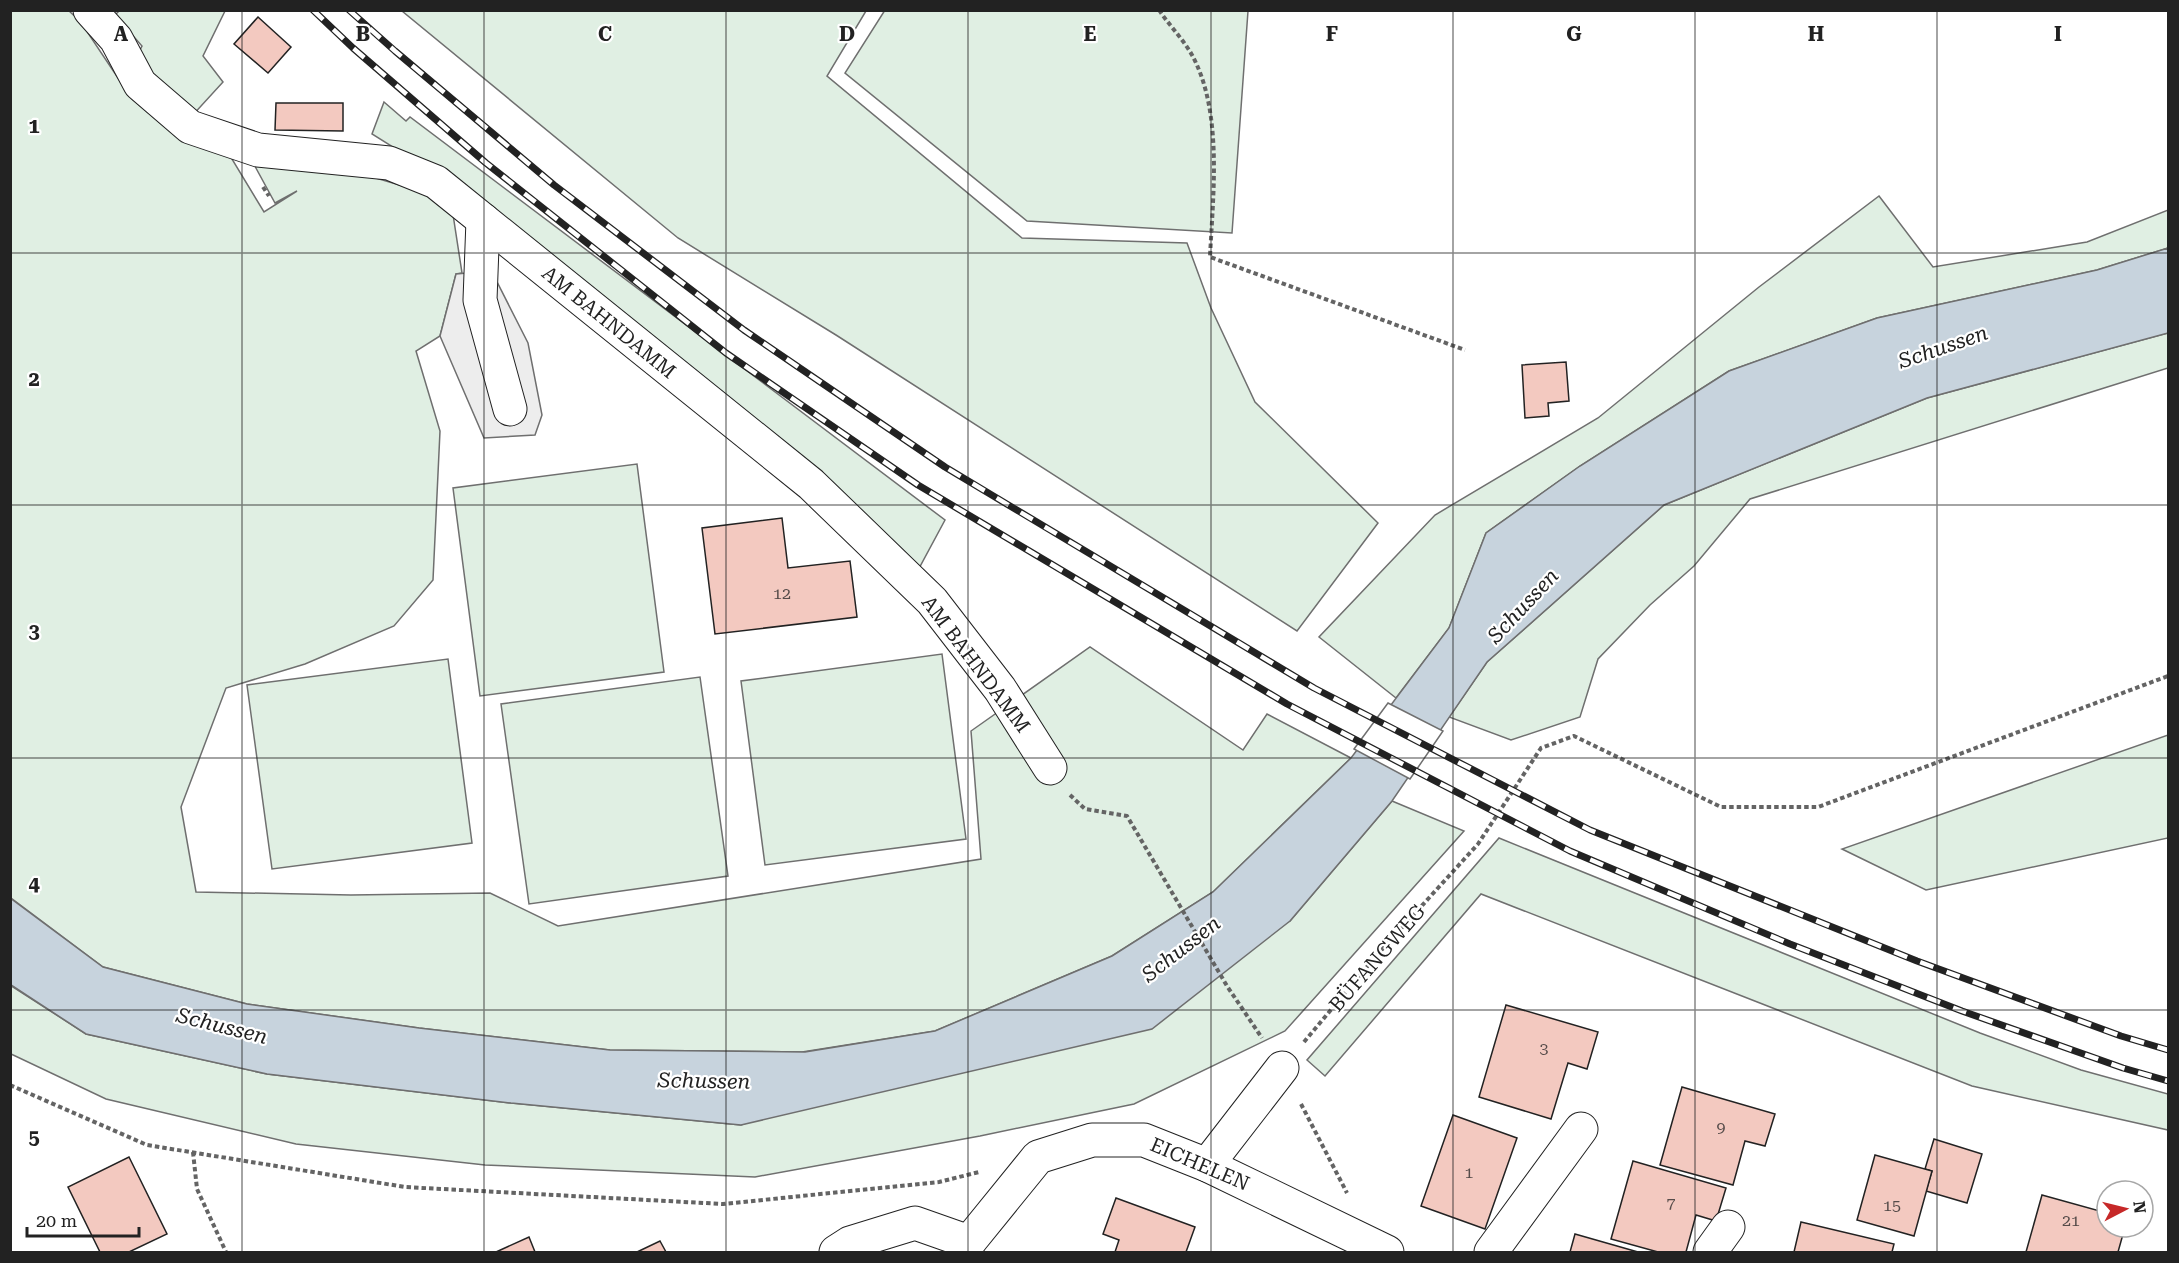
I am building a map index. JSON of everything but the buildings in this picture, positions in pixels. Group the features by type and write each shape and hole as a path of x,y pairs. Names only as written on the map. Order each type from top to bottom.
{"street":[{"name":"AM BAHNDAMM","path":"90,10 116,39 140,84 190,127 258,150 389,163 436,182 811,484 932,601 1000,689 1050,768"},
{"path":"483,220 480,300 510,409"},
{"path":"1207,1165 1282,1068"},
{"path":"1491,1252 1581,1130"},
{"name":"EICHELEN","path":"970,1247 1038,1157 1092,1140 1144,1140 1207,1165 1387,1252"},
{"path":"836,1252 850,1243 915,1224 970,1247"}],"path":[{"path":"1159,10 1191,54 1205,86 1212,129 1213,182 1210,258 1465,350"},
{"name":"BÜFANGWEG","path":"1282,1068 1377,955 1478,844 1541,748 1574,736 1721,807 1818,807 2169,676"},
{"path":"1050,768 1064,790 1085,809 1127,816 1227,986 1282,1068 1348,1194"},
{"path":"10,1085 147,1145 405,1187 723,1204 939,1182 983,1170"},
{"path":"193,1152 197,1189 226,1252"}],"green space":[{"path":"120,10 225,11 203,56 223,82 191,117 134,61 142,46 115,15"},
{"path":"885,10 1248,11 1232,233 1027,221 845,73"},
{"path":"10,11 69,11 80,21 132,99 164,126 229,154 264,212 297,191 275,203 251,159 335,166 420,191 452,208 462,273 456,274 440,336 416,351 440,431 433,580 394,626 305,664 226,688 181,807 196,892 351,895 490,893 558,926 981,859 971,731 1090,647 1243,750 1267,714 1351,758 1213,892 1112,956 935,1031 802,1052 610,1050 419,1028 247,1004 103,967 11,898"},
{"path":"402,11 866,11 827,76 1022,238 1187,243 1211,308 1255,402 1378,523 1297,631 836,335 678,238"},
{"path":"384,102 406,121 410,117 945,520 917,572 425,167 372,134"},
{"path":"1879,196 1933,267 2087,242 2168,210 2168,248 2097,270 1877,318 1729,371 1580,466 1486,533 1449,628 1396,698 1319,637 1435,515 1598,418 1759,287"},
{"path":"2168,333 2168,368 1750,499 1694,566 1650,605 1598,659 1580,717 1511,740 1449,717 1487,662 1664,505 1927,398"},
{"path":"637,464 664,672 480,696 453,488"},
{"path":"942,654 966,839 765,865 741,681"},
{"path":"448,659 472,843 272,869 247,685"},
{"path":"700,677 728,876 529,904 501,704"},
{"path":"2168,735 2168,838 1926,890 1842,849"},
{"path":"1392,801 1464,831 1285,1031 1134,1104 980,1136 755,1177 485,1165 296,1144 106,1099 11,1054 10,985 86,1034 267,1074 511,1103 741,1125 1290,921"},
{"path":"1499,838 1980,1033 2081,1070 2168,1094 2168,1130 1972,1086 1481,894 1325,1076 1307,1060"}],"shaded area":[{"path":"479,272 493,274 528,343 542,415 535,435 484,438 440,336 456,274"}],"water":[{"name":"Schussen","path":"2168,248 2168,333 1927,398 1664,505 1487,662 1392,801 1290,921 1152,1029 741,1125 511,1103 267,1074 86,1034 11,985 10,898 103,967 247,1004 419,1028 610,1050 805,1052 935,1031 1112,956 1213,892 1351,758 1449,628 1486,533 1580,466 1729,371 1877,318 2097,270"}],"pier":[{"path":"1388,703 1443,731 1410,779 1354,749"}],"railway":[{"path":"313,10 353,48 486,163 726,353 918,485 1287,704 1570,851 1790,944 1962,1011 2123,1068 2168,1081"},
{"path":"349,10 554,185 744,330 945,467 1314,688 1590,830 1917,961 2121,1036 2168,1050"}]}
